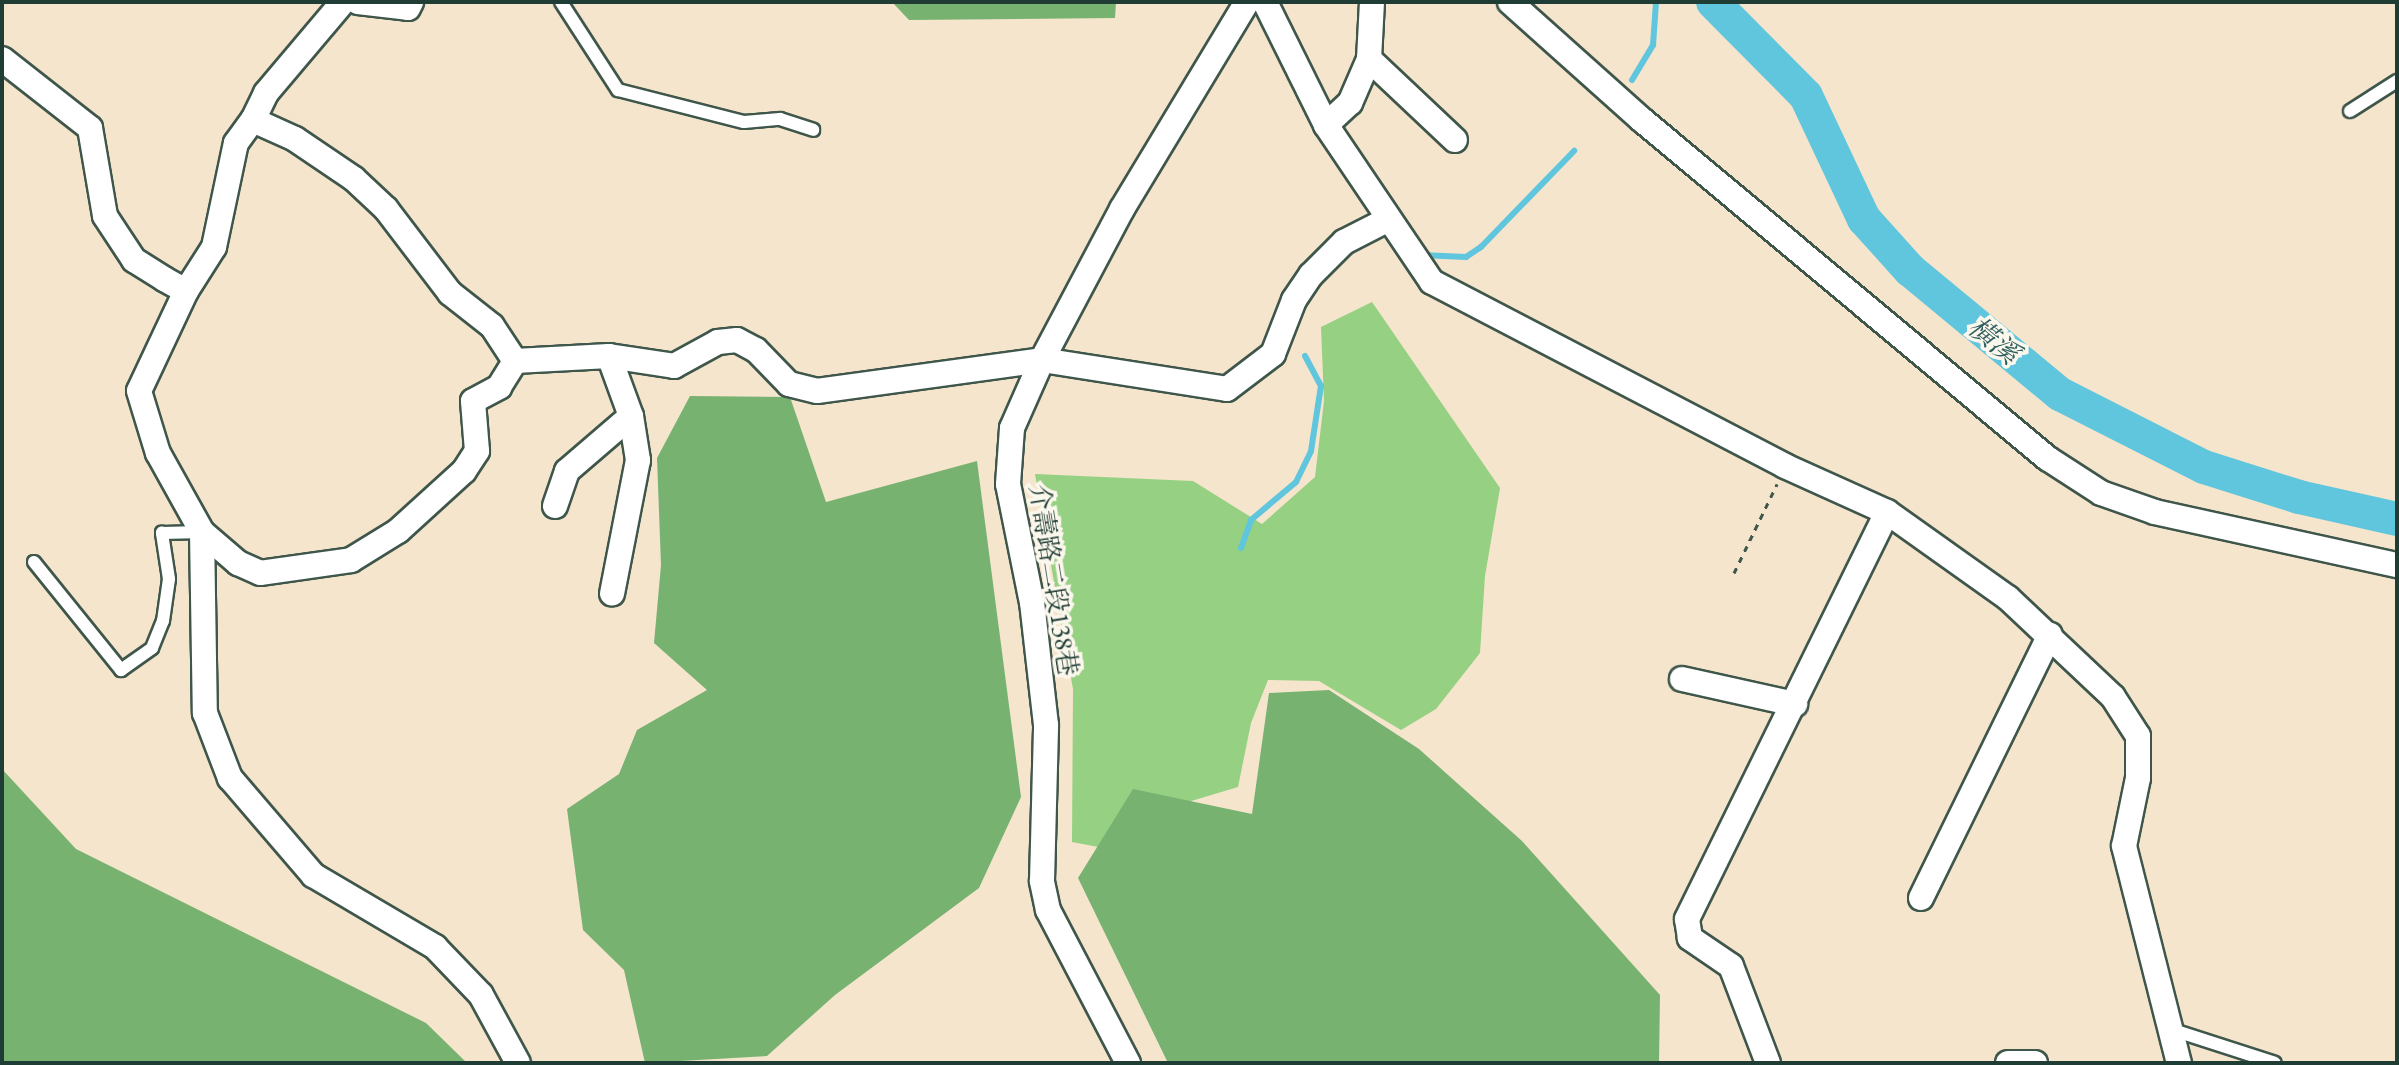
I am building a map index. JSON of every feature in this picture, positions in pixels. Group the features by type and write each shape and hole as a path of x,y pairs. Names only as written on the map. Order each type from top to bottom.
{"street":[{"path":"343,2 266,93 253,120 236,143 214,247 186,291 139,391 158,453 202,532 238,563 260,573 351,560 398,531 464,471 477,451 473,401 499,387 515,361"},
{"path":"358,2 408,8 411,2"},
{"name":"介壽路二段138巷","path":"1128,1063 1048,910 1042,881 1046,725 1032,603 1008,484 1012,428 1042,360 1122,209 1247,2"},
{"path":"1265,2 1326,125 1423,271 1444,292 1785,466 1887,512 1964,563 2050,635 2113,697 2138,736 2138,778 2124,846 2179,1063"},
{"path":"1326,125 1350,103 1369,59 1372,2"},
{"path":"1510,2 1642,120 2047,458 2101,493 2155,512 2397,565"},
{"path":"2,59 90,128 105,216 134,260 186,291"},
{"path":"1369,59 1455,140"},
{"path":"253,120 295,139 354,179 386,209 450,293 492,326 515,361"},
{"path":"515,361 609,356 674,366 718,342 737,340 756,350 789,384 835,392 963,367 1042,360 1227,389 1273,354 1294,300 1311,275 1344,242 1387,220"},
{"path":"609,356 631,416 637,479 612,594"},
{"path":"555,506 567,471 631,416"},
{"path":"1768,1063 1731,966 1690,938 1687,919 1887,512"},
{"path":"202,532 205,713 230,778 313,875 435,947 481,995 518,1063"},
{"path":"1921,898 2050,635"},
{"path":"1682,679 1795,704"},
{"path":"2008,1063 2035,1063"}],"lane":[{"path":"561,2 618,90 744,122 780,119 813,130"},
{"path":"2350,111 2397,81"},
{"path":"34,562 121,670 152,648 163,621 169,579 162,533 202,532"},
{"path":"2170,1029 2275,1063"}],"path":[{"path":"1734,573 1785,466"}],"green space":[{"path":"892,2 1116,2 1115,18 909,20"},
{"path":"1372,302 1500,488 1485,576 1480,653 1436,709 1401,730 1319,681 1268,680 1251,723 1238,787 1151,813 1114,850 1072,842 1073,689 1035,474 1193,481 1262,524 1315,477 1324,401 1321,327"},
{"path":"690,396 790,397 826,502 977,461 1021,797 979,888 835,995 767,1056 645,1063 624,970 583,930 567,809 619,774 637,730 707,690 654,643 661,565 657,458"},
{"path":"1329,690 1419,749 1522,841 1660,995 1659,1063 1168,1063 1078,878 1133,789 1252,814 1269,693"},
{"path":"2,769 76,849 426,1023 467,1063 2,1063"}],"waterway":[{"path":"1632,80 1653,45 1656,2"},
{"name":"橫溪","path":"1713,2 1806,96 1864,219 1910,270 2060,394 2204,467 2299,497 2397,519"},
{"path":"1421,255 1466,257 1481,247 1574,151"},
{"path":"1241,548 1251,520 1296,482 1311,451 1321,386 1305,356"}]}
